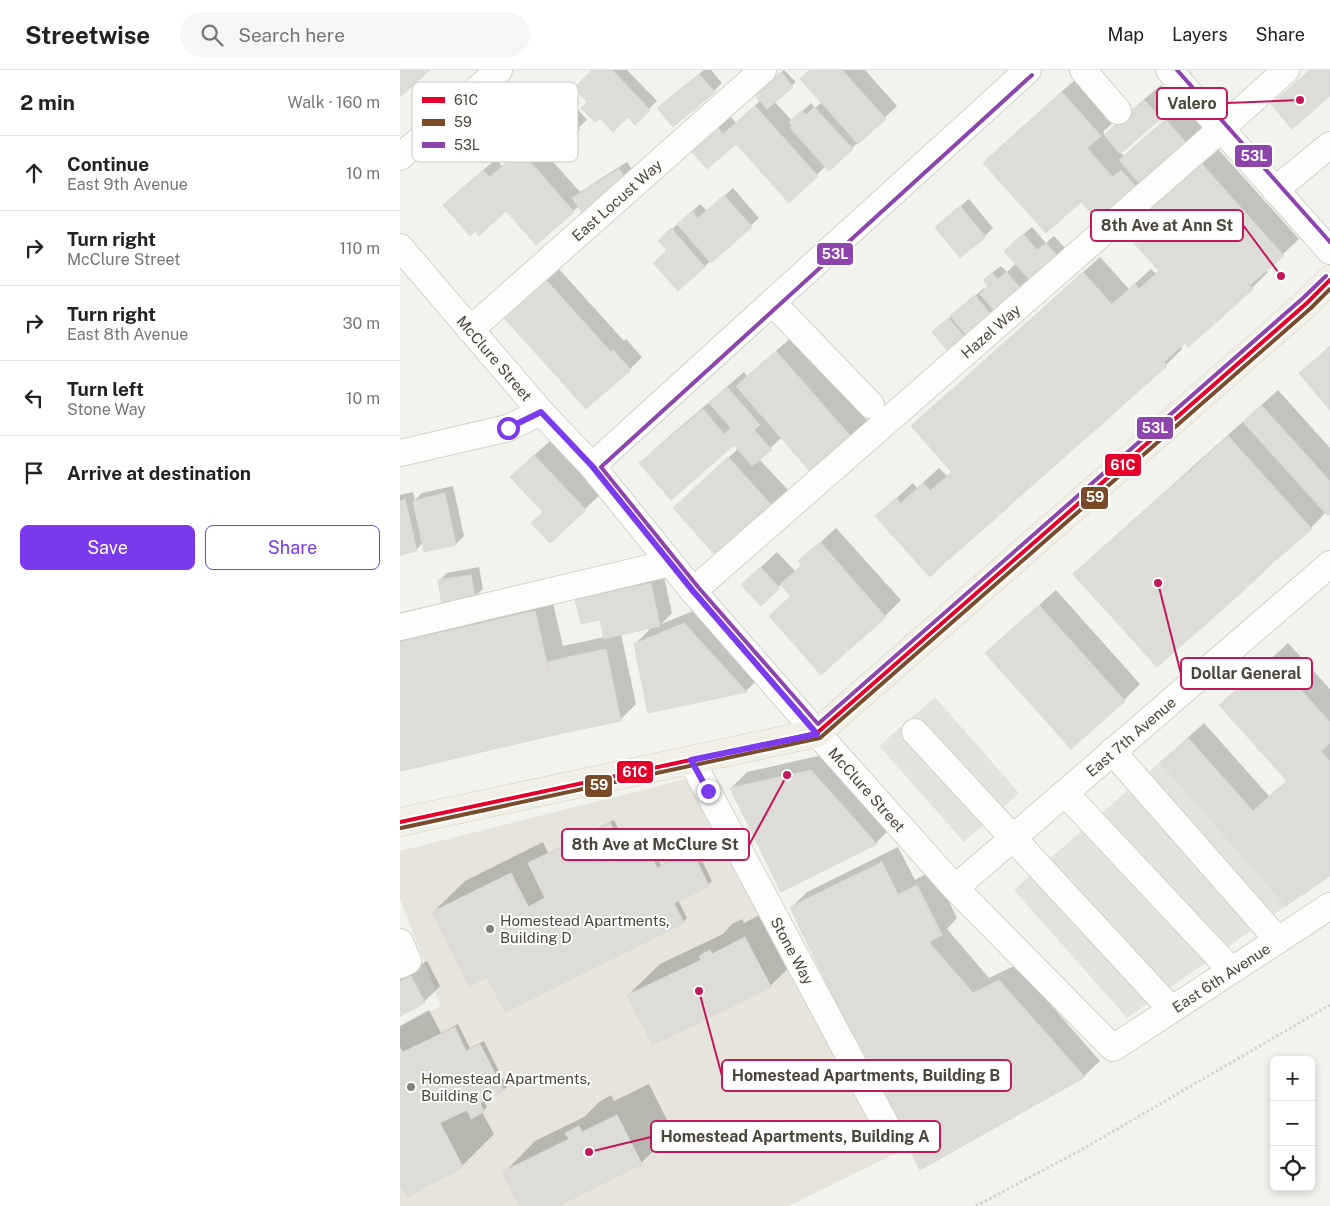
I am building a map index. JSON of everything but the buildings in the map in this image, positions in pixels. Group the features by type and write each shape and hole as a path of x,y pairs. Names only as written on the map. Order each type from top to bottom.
{"main road":[{"path":"400,822 817,734 1307,303 1330,280"}],"street":[{"path":"485,82 499,70"},
{"name":"East Locust Way","path":"470,330 763,70"},
{"path":"592,466 1028,70"},
{"path":"1083,70 1118,111"},
{"path":"1168,70 1330,251"},
{"name":"Hazel Way","path":"693,591 1286,70"},
{"path":"1276,190 1330,145"},
{"path":"400,157 412,146"},
{"name":"McClure Street","path":"405,261 470,330 541,412 592,466 693,591 817,734 955,888 1112,1048"},
{"path":"772,302 871,405"},
{"path":"400,453 508,428 541,412"},
{"path":"400,627 670,563"},
{"name":"East 7th Avenue","path":"955,888 1112,752 1325,576"},
{"path":"915,732 1172,1010"},
{"path":"1112,752 1278,940"},
{"name":"Stone Way","path":"691,760 894,1140"},
{"path":"1065,793 1231,970"},
{"name":"East 6th Avenue","path":"1112,1048 1330,906"}],"path":[{"path":"976,1206 1081,1150 1330,1005"}],"shaded area":[{"path":"935,697 1019,793 964,842 879,746"},
{"path":"1160,762 1286,906 1127,1018 1014,890"},
{"path":"686,779 892,1155 789,1206 400,1206 400,1026 441,1006 400,899 400,851"}],"transit line":[{"name":"53L","path":"1177,70 1330,242"},
{"name":"53L","path":"1032,75 601,467 698,587 818,724 1326,276"},
{"name":"61C","path":"400,822 817,733 1307,303 1330,280"},
{"name":"59","path":"401,828 820,738 1311,308 1330,289"}],"place":[{"name":"Valero","path":"1300,100"},
{"name":"8th Ave at Ann St","path":"1281,276"},
{"name":"Dollar General","path":"1158,583"},
{"name":"8th Ave at McClure St","path":"787,775"},
{"name":"Homestead Apartments, Building D","path":"490,929"},
{"name":"Homestead Apartments, Building B","path":"699,991"},
{"name":"Homestead Apartments, Building C","path":"411,1087"},
{"name":"Homestead Apartments, Building A","path":"589,1152"}],"route":[{"path":"508,428 541,412 592,466 693,591 817,734 691,760 708,791"}]}
